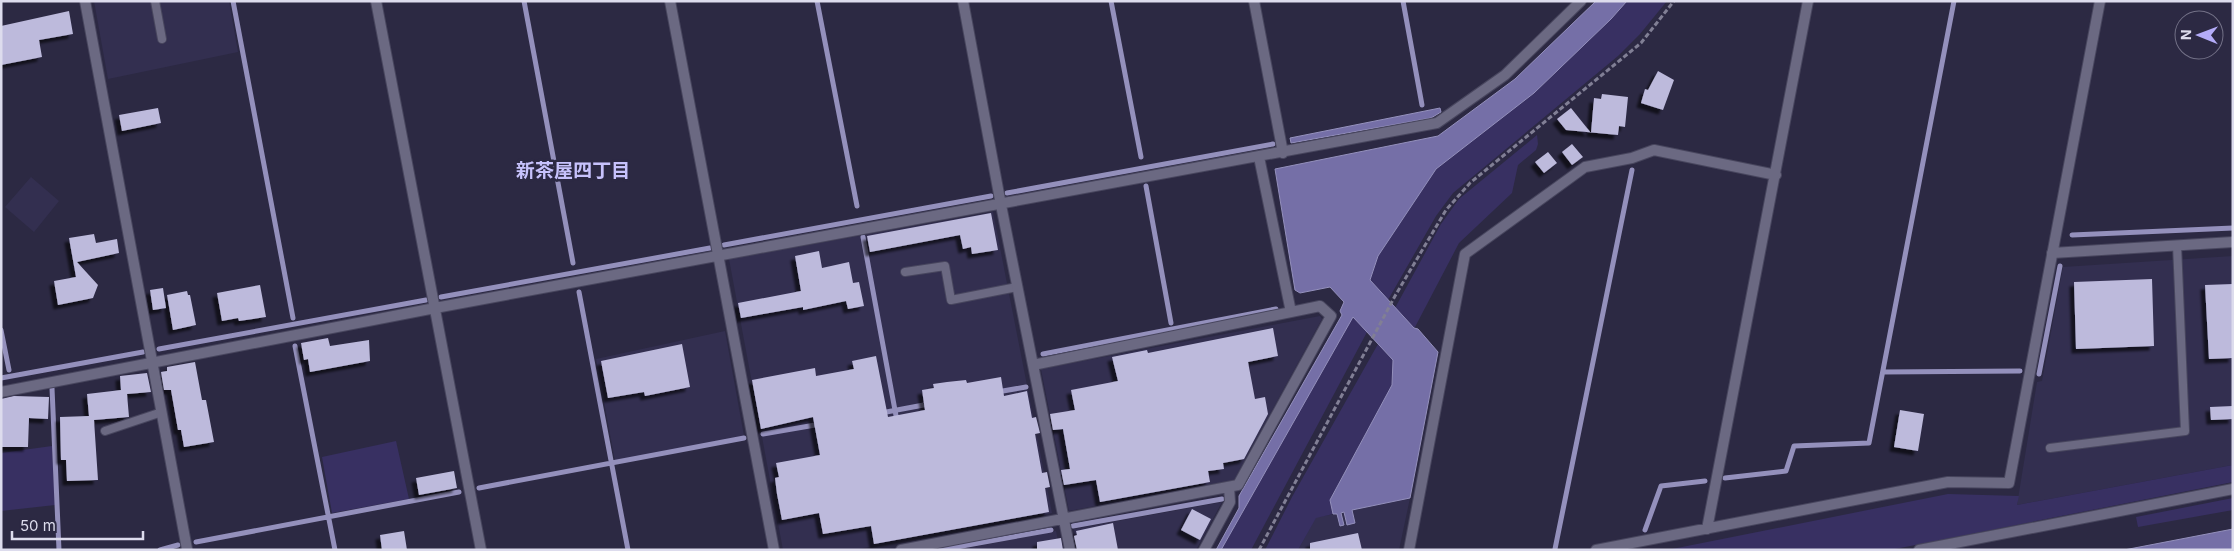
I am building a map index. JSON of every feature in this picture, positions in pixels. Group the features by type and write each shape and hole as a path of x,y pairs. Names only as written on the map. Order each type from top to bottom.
{"street":[{"path":"85,1 187,550"},
{"path":"376,1 481,550"},
{"path":"670,1 774,550"},
{"path":"963,1 1001,205 1070,550"},
{"path":"1254,1 1283,153"},
{"path":"1707,529 1808,1"},
{"path":"1596,550 1948,482 2010,483 2100,1"},
{"path":"1,392 152,361 435,308 1437,124 1505,75 1576,4"},
{"path":"1409,550 1465,254 1585,167 1632,158 1654,150 1776,175"},
{"path":"1259,157 1291,312"},
{"path":"2052,253 2233,242"},
{"path":"901,550 1238,485 1331,316 1320,306 1033,365"},
{"path":"1204,550 1230,502 1228,487"},
{"path":"1919,550 2233,489"}],"lane":[{"path":"155,1 162,39"},
{"path":"2050,448 2185,431 2177,245"},
{"path":"904,272 944,266 951,300 1017,287"},
{"path":"106,431 162,412"}],"path":[{"path":"1259,550 1393,301 1446,210 1470,183 1595,83 1640,43 1674,1"}],"shaded area":[{"path":"94,1 229,1 238,52 108,79"},
{"path":"1596,1 1627,1 1611,19 1534,93 1436,169 1378,256 1370,280 1438,352 1410,498 1352,510 1355,523 1347,525 1344,512 1341,513 1344,525 1340,526 1337,514 1333,514 1330,500 1392,385 1393,360 1353,317 1221,550 1216,550 1239,508 1239,496 1342,315 1340,311 1344,302 1330,287 1300,293 1295,290 1275,169 1438,136 1515,79"},
{"path":"1627,1 1667,1 1640,34 1618,56 1453,193 1436,216 1388,300 1370,280 1378,256 1436,169 1534,93 1611,19"},
{"path":"1440,108 1441,112 1431,118 1291,143 1290,138"},
{"path":"1537,135 1538,144 1536,150 1518,165 1512,193 1459,243 1414,329 1395,308 1441,224 1459,199"},
{"path":"31,177 59,201 34,232 5,207"},
{"path":"993,212 1052,513 853,550 783,550 729,259"},
{"path":"2233,256 2233,465 2017,505 2037,382 2042,381 2063,267"},
{"path":"1320,316 1322,319 1234,480 1069,511 1041,369"},
{"path":"1353,316 1367,332 1251,550 1221,550"},
{"path":"725,331 744,436 615,461 596,359"},
{"path":"1378,344 1393,360 1392,385 1330,500 1333,514 1316,518 1298,550 1265,550 1292,497"},
{"path":"396,441 409,499 332,513 322,457"},
{"path":"52,446 55,505 1,511 1,453"},
{"path":"2233,465 2233,482 1890,550 1667,550 1948,494 2019,496 2017,505"},
{"path":"1410,498 1399,550 1298,550 1316,517 1337,514 1340,526 1344,525 1341,513 1344,512 1348,525 1352,510"},
{"path":"2233,498 2233,510 2138,527 2136,517"},
{"path":"1222,502 1196,550 1078,550 1074,529"},
{"path":"2233,529 2233,550 2124,550"},
{"path":"1056,531 1060,550 958,550"}],"building":[{"path":"69,11 73,34 39,40 42,57 1,65 1,26"},
{"path":"1658,71 1674,80 1663,110 1641,103 1645,89 1648,90"},
{"path":"1602,94 1628,97 1625,127 1619,126 1618,135 1591,132 1594,98 1601,99"},
{"path":"158,108 161,123 122,131 119,115"},
{"path":"1571,108 1590,132 1566,130 1557,119"},
{"path":"1572,144 1583,157 1572,165 1562,152"},
{"path":"1548,152 1557,163 1544,173 1535,162"},
{"path":"991,213 998,250 972,254 971,247 963,249 960,235 870,252 867,236"},
{"path":"94,234 96,243 117,239 119,253 77,262 98,285 93,298 58,305 54,281 76,277 69,238"},
{"path":"819,251 822,268 849,262 853,283 859,282 864,306 848,309 846,301 803,310 803,307 741,318 738,303 801,291 795,256"},
{"path":"2152,279 2154,346 2076,349 2074,282"},
{"path":"2233,284 2233,358 2209,359 2205,285"},
{"path":"260,285 266,317 239,321 238,318 222,321 217,293"},
{"path":"163,288 166,308 153,310 150,290"},
{"path":"187,291 188,295 190,295 196,325 173,330 167,295"},
{"path":"1273,328 1278,356 1248,362 1255,399 1265,397 1268,414 1244,459 1223,463 1224,469 1208,471 1210,482 1100,502 1096,480 1064,485 1061,470 1070,469 1063,429 1053,430 1050,414 1075,410 1071,390 1118,381 1112,357 1147,350 1148,353"},
{"path":"328,338 330,346 369,340 370,361 310,372 308,359 304,360 301,343"},
{"path":"682,344 690,387 645,396 644,392 608,398 601,361"},
{"path":"876,356 888,417 925,410 922,390 934,388 933,384 966,380 967,383 1001,377 1004,396 1027,391 1032,418 1036,417 1040,433 1035,434 1042,473 1047,472 1050,487 1045,488 1049,512 874,544 871,526 823,534 819,513 782,520 775,478 779,477 776,463 820,455 813,417 761,429 752,380 815,368 816,376 854,369 852,361"},
{"path":"195,362 202,400 206,400 214,442 184,447 181,430 178,430 171,390 164,390 161,372 167,371 167,367"},
{"path":"147,373 151,392 127,394 129,417 94,420 98,480 67,481 66,460 61,460 60,417 89,416 87,394 121,390 120,376"},
{"path":"14,396 49,397 48,419 29,418 28,447 1,447 1,399"},
{"path":"2233,406 2233,419 2211,420 2210,407"},
{"path":"1900,410 1924,414 1918,451 1894,447"},
{"path":"454,471 457,488 419,495 416,478"},
{"path":"1192,509 1211,519 1200,540 1181,530"},
{"path":"1113,523 1118,550 1077,550 1074,536 1077,535 1076,531"},
{"path":"404,531 407,550 382,550 380,535"},
{"path":"1358,533 1362,550 1310,550 1310,543"},
{"path":"1061,538 1063,550 1037,550 1037,542"}],"waterway":[{"path":"233,1 293,318"},
{"path":"524,1 573,263"},
{"path":"817,1 857,206"},
{"path":"1111,1 1141,157"},
{"path":"1403,1 1422,105"},
{"path":"1725,478 1786,471 1794,446 1869,443 1954,1"},
{"path":"1007,193 1273,144"},
{"path":"1555,549 1632,170"},
{"path":"1146,186 1171,323"},
{"path":"724,245 991,196"},
{"path":"2072,235 2233,228"},
{"path":"863,237 897,421"},
{"path":"441,297 710,248"},
{"path":"2039,374 2060,266"},
{"path":"579,292 628,550"},
{"path":"159,349 426,300"},
{"path":"1043,354 1276,309"},
{"path":"1,330 9,370"},
{"path":"295,346 335,550"},
{"path":"1,378 143,352"},
{"path":"1883,372 2020,371"},
{"path":"997,392 1026,387"},
{"path":"52,388 59,550"},
{"path":"881,413 929,404"},
{"path":"763,434 821,424"},
{"path":"479,488 744,438"},
{"path":"1645,530 1661,486 1705,481"},
{"path":"196,542 459,492"},
{"path":"1073,526 1222,499"},
{"path":"940,550 1051,530"},
{"path":"160,550 178,545"}],"district":[{"name":"新茶屋四丁目","path":"573,170"}]}
